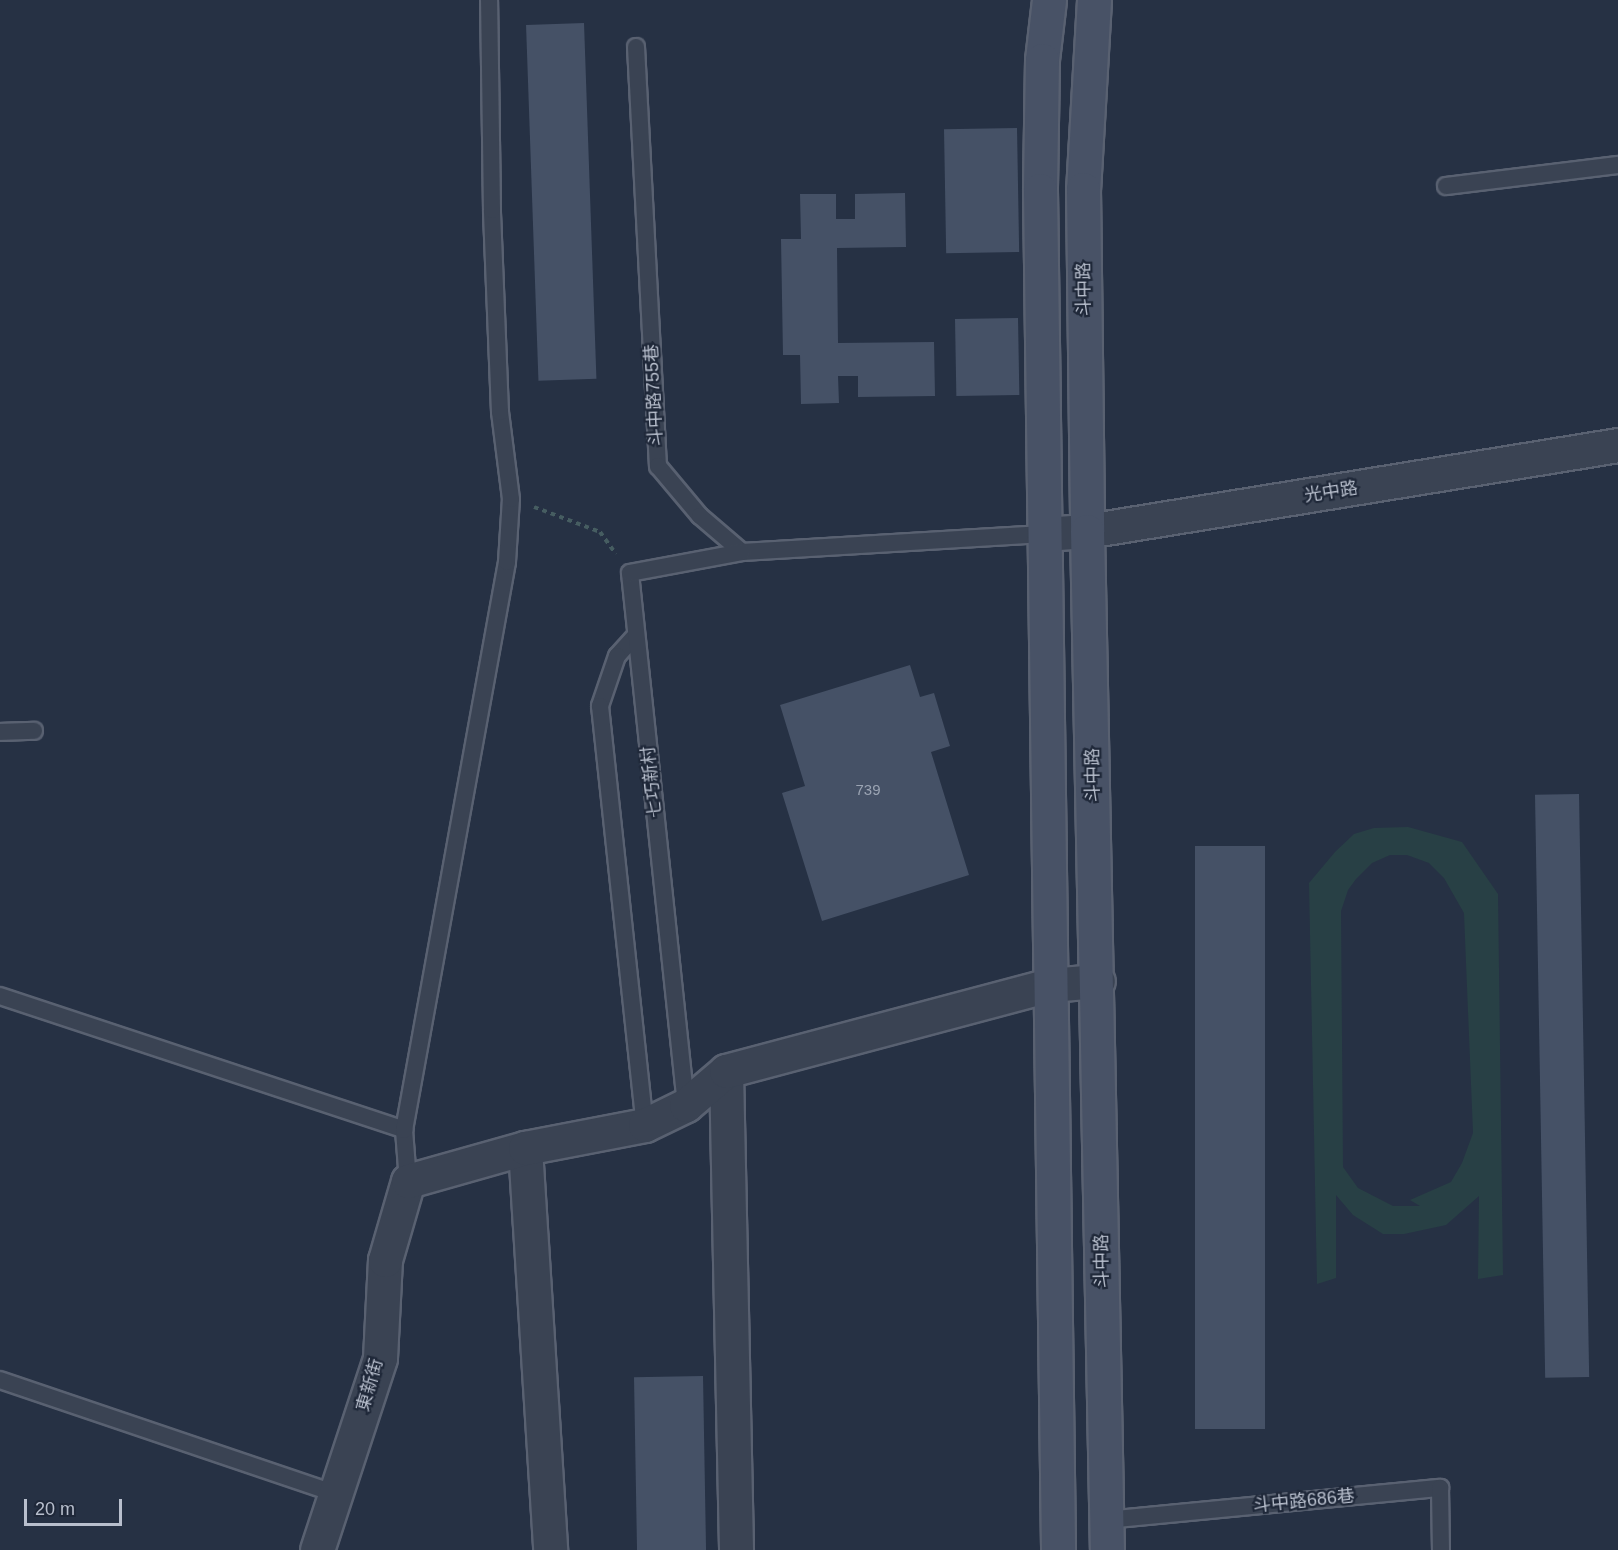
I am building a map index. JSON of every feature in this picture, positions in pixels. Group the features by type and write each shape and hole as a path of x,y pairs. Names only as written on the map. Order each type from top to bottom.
{"main road":[{"path":"1049,0 1042,60 1040,190 1058,1550"},
{"name":"斗中路","path":"1094,0 1083,189 1087,531 1098,981 1107,1535"},
{"path":"1040,190 1083,189"}],"street":[{"name":"光中路","path":"1043,534 1087,531 1618,445"},
{"path":"408,1181 525,1148 645,1125 686,1105 726,1071 1049,985 1098,981"},
{"path":"726,1071 736,1550"},
{"path":"525,1148 550,1550"},
{"name":"東新街","path":"317,1550 380,1358 385,1260 408,1181"}],"lane":[{"path":"408,1181 404,1130 507,562 511,499 500,412 492,210 489,0"},
{"name":"斗中路755巷","path":"636,47 658,466 700,516 742,552"},
{"path":"1446,186 1618,165"},
{"path":"630,573 742,552 1043,534"},
{"name":"七巧新村","path":"630,573 686,1105"},
{"path":"636,635 617,656 600,706 645,1125"},
{"path":"0,732 34,731"},
{"path":"0,996 404,1130"},
{"path":"0,1380 337,1494"},
{"name":"斗中路686巷","path":"1107,1535 1440,1488 1441,1550"}],"path":[{"path":"511,499 600,532 630,573"}],"green space":[{"path":"1408,827 1462,842 1498,894 1503,1275 1478,1279 1479,1196 1446,1225 1404,1234 1383,1234 1353,1215 1336,1195 1336,1278 1317,1284 1309,883 1335,852 1354,834 1374,828","holes":["1390,855 1407,855 1429,863 1444,878 1464,913 1473,1133 1462,1163 1451,1182 1410,1200 1420,1206 1393,1206 1358,1188 1343,1167 1341,911 1348,890 1372,863"]}],"building":[{"path":"584,23 596,379 538,381 526,25"},
{"path":"1017,128 1019,252 946,253 944,129"},
{"path":"905,193 906,247 837,248 838,343 934,342 935,396 858,397 858,376 838,376 839,403 801,404 800,355 783,355 781,239 801,239 800,194 836,194 836,219 855,219 855,194"},
{"path":"1018,318 1019,395 956,396 955,319"},
{"path":"910,665 920,697 934,693 950,746 931,752 969,875 822,921 782,793 805,786 780,705"},
{"path":"1579,794 1589,1377 1545,1378 1535,795"},
{"path":"1195,846 1265,846 1265,1429 1195,1429"},
{"path":"703,1376 706,1550 637,1550 634,1377"}]}
